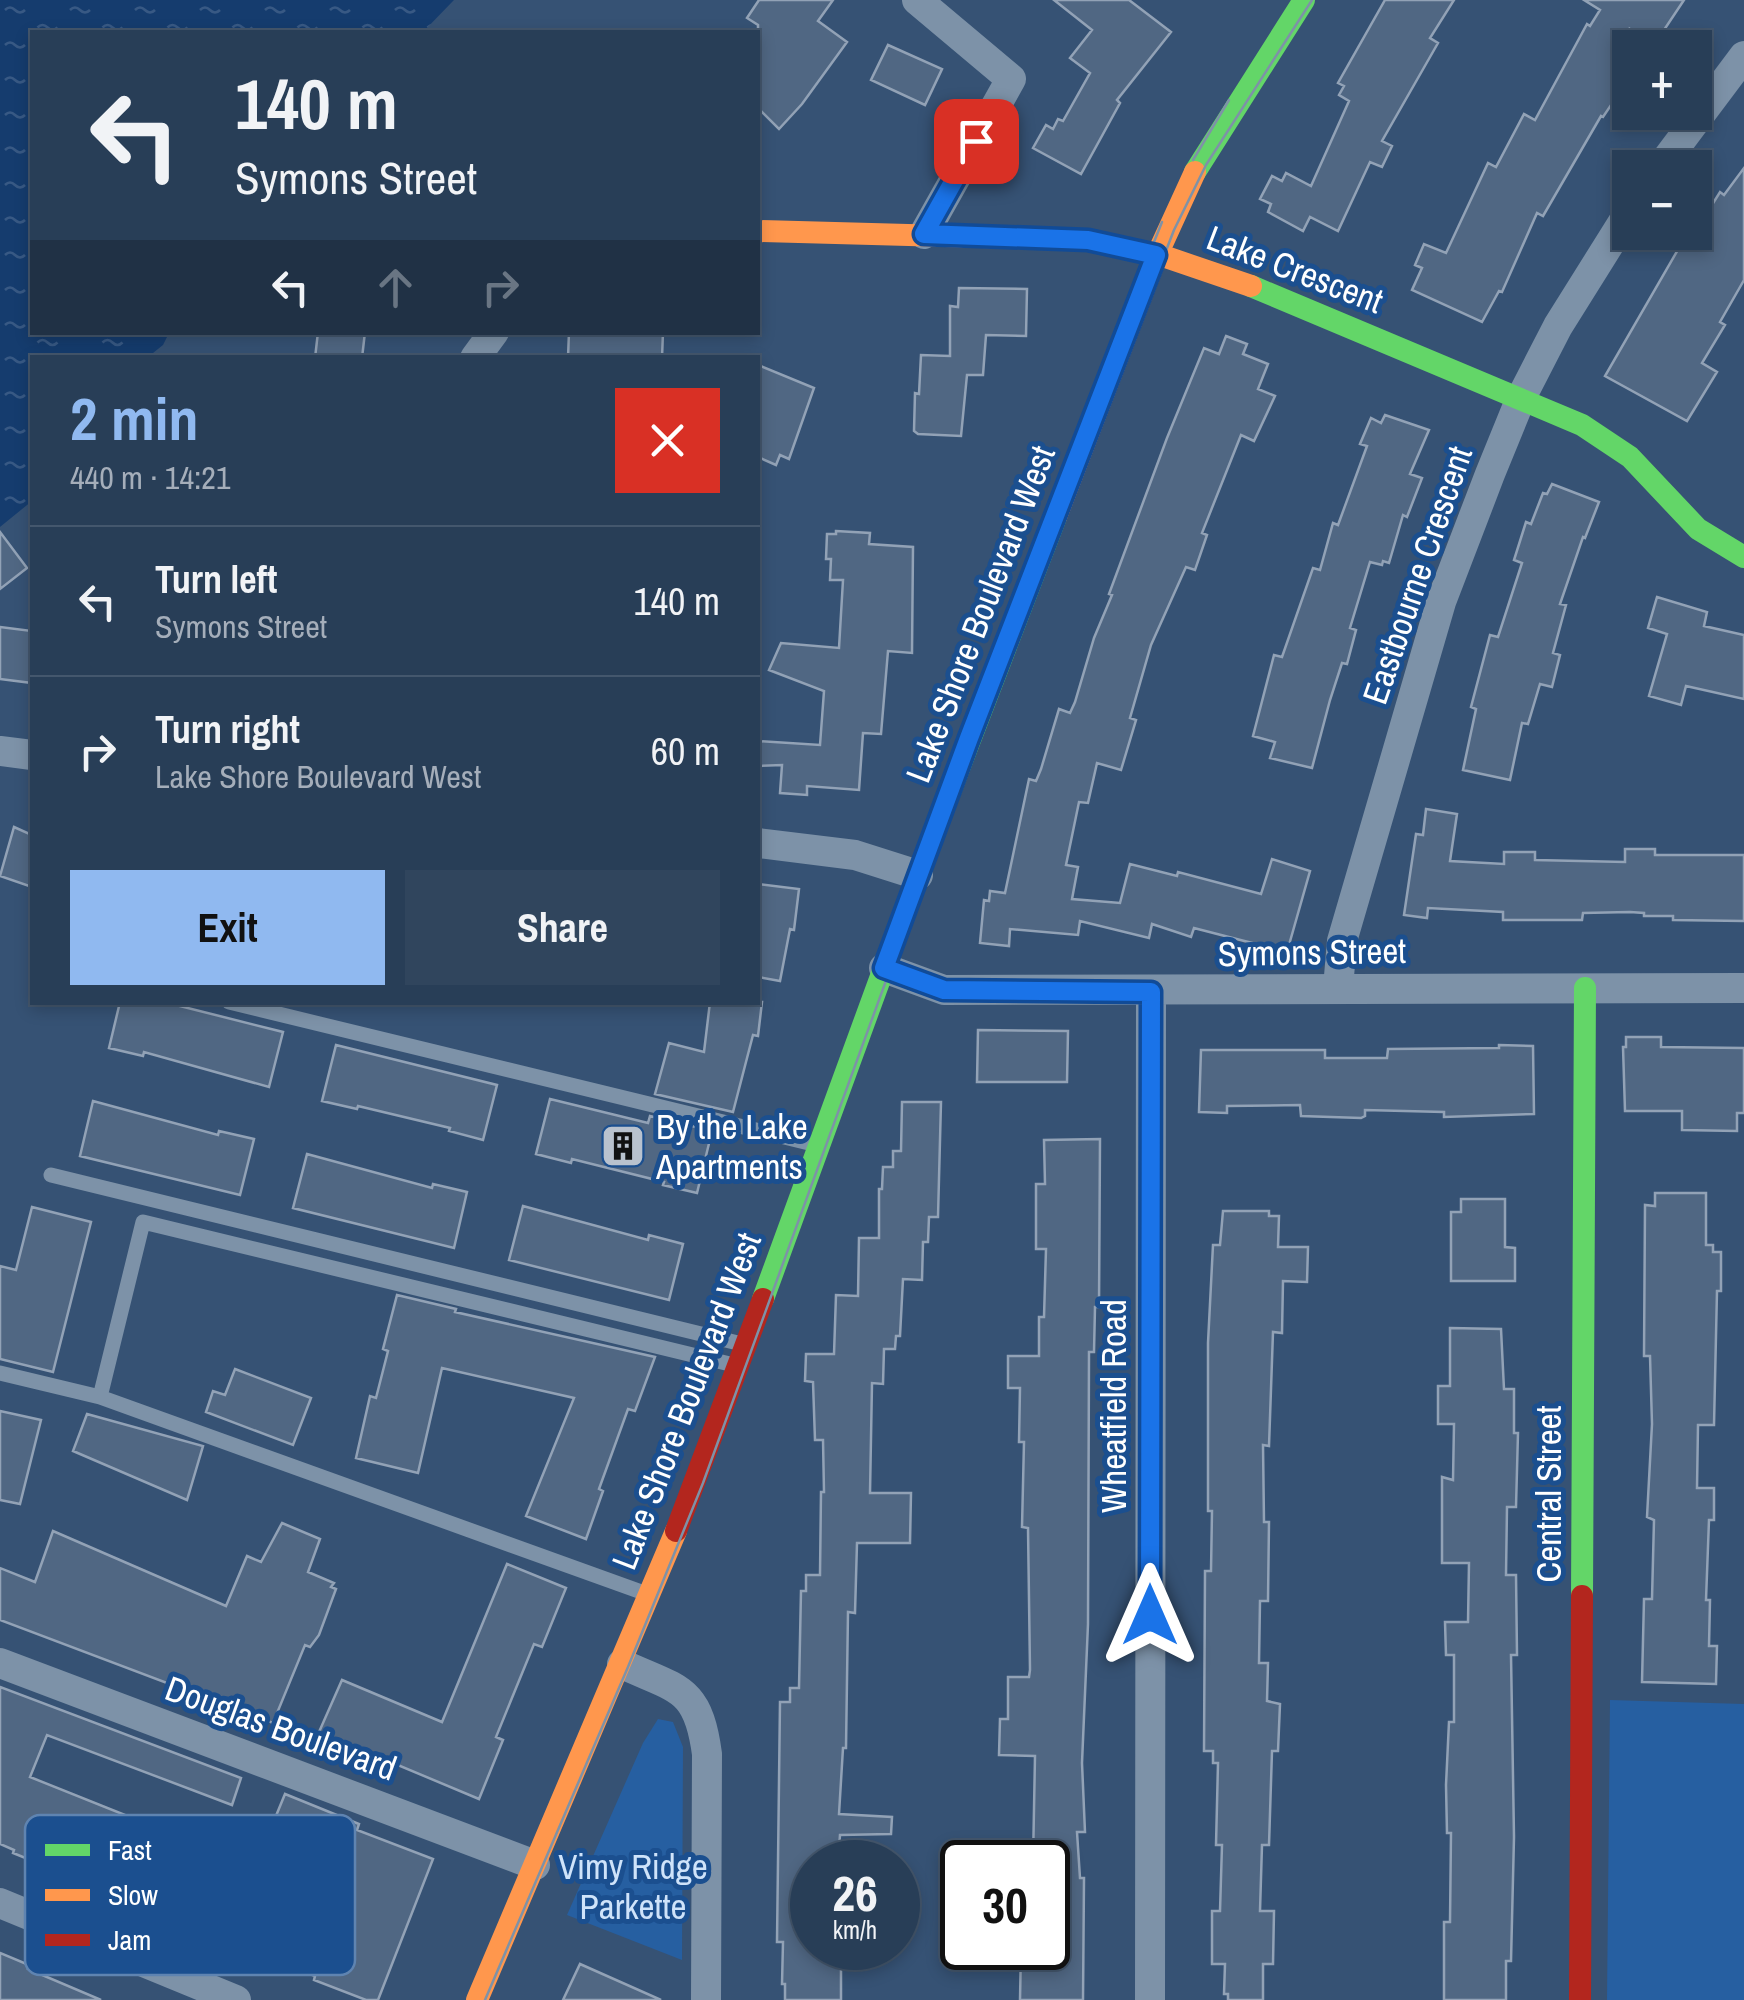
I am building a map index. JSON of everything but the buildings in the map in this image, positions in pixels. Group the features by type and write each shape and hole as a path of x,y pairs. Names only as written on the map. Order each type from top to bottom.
{"main road":[{"name":"Lake Shore Boulevard West","path":"477,2000 650,1595 918,875 1156,255 1200,162 1304,0"},
{"name":"Lake Crescent","path":"760,231 1088,240 1218,273 1582,425 1630,458 1698,529 1744,558"},
{"name":"Central Street","path":"1580,2000 1585,988"}],"street":[{"path":"917,0 1011,79 924,234"},
{"path":"1674,150 1744,56"},
{"name":"Eastbourne Crescent","path":"1338,988 1342,942 1441,602 1521,398 1558,326 1612,240"},
{"path":"0,751 30,755"},
{"path":"760,843 856,855 918,875"},
{"name":"Symons Street","path":"884,968 944,990 1744,988"},
{"name":"Wheatfield Road","path":"1150,2000 1151,992"},
{"name":"Douglas Boulevard","path":"0,1663 535,1865"},
{"path":"622,1664 684,1693 694,1703 703,1723 707,1754 706,2000"},
{"path":"0,1903 25,1915"},
{"path":"153,1975 189,1992 236,2000"}],"lane":[{"path":"241,1005 819,1145"},
{"path":"51,1175 742,1356"},
{"path":"100,1398 142,1222 742,1356"},
{"path":"0,1373 100,1398 650,1595"}],"green space":[{"path":"1610,1700 1744,1704 1744,2000 1607,2000"},
{"name":"Vimy Ridge Parkette","path":"658,1719 673,1722 683,1747 682,1960 567,1915 643,1743"}],"water":[{"path":"0,0 454,0 425,30 30,30 30,335 168,335 150,355 30,355 30,503 0,527"}],"tram line":[{"path":"485,2000 703,1483 926,871 1174,230 1206,165 1312,0"},
{"path":"1193,160 1229,100"},
{"path":"1134,292 1162,222"}],"traffic: fast":[{"path":"1195,172 1304,0"},
{"path":"1251,286 1582,425 1630,457 1698,529 1744,557"},
{"path":"763,1299 918,875 1056,517"},
{"path":"1582,1596 1585,988"}],"traffic: slow":[{"path":"1056,517 1157,255 1195,172"},
{"path":"760,231 1088,240 1163,256 1251,286"},
{"path":"477,2000 676,1531"}],"traffic: jam":[{"path":"676,1531 763,1299"},
{"path":"1580,2000 1582,1596"}],"place":[{"name":"By the Lake Apartments","path":"623,1146"}],"route":[{"path":"976,141 924,234 1088,240 1156,255 884,968 944,990 1151,992 1150,1615"}]}
